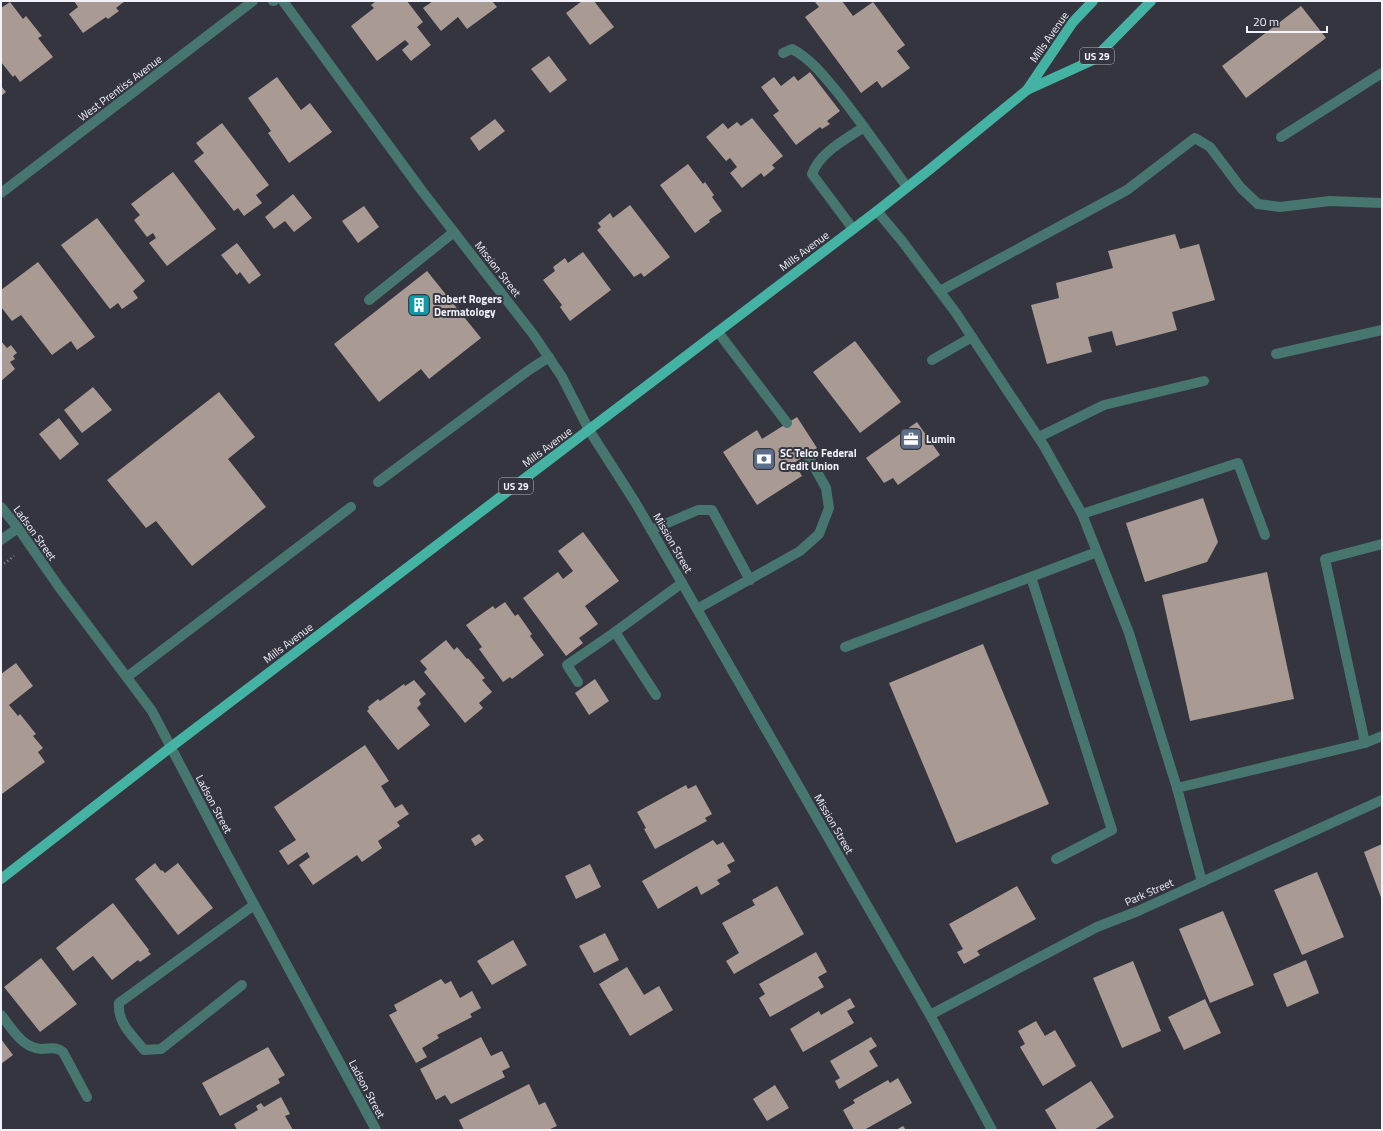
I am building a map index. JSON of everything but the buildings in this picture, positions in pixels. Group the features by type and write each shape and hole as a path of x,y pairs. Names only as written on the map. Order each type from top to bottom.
{"main road":[{"name":"Mills Avenue","path":"1027,90 1073,22 1092,1"},
{"name":"Mills Avenue","path":"1,878 876,211 1027,90 1093,60 1151,1"}],"street":[{"name":"West Prentiss Avenue","path":"1,193 253,1"},
{"name":"Mission Street","path":"283,1 413,178 533,334 570,389 589,430 682,583 930,1015 992,1130"},
{"path":"783,53 792,49 802,54 820,71 864,127 907,187"},
{"path":"1281,137 1382,73"},
{"path":"852,229 812,174 815,166 826,154 864,127"},
{"path":"940,291 1127,190 1195,138 1210,146 1241,188 1258,204 1280,207 1330,202 1382,203"},
{"path":"876,211 902,241 940,291 972,337 1039,437 1082,514 1129,633 1177,788 1202,882"},
{"path":"369,300 454,232"},
{"path":"1276,354 1382,330"},
{"path":"718,332 786,423"},
{"path":"932,360 972,337"},
{"path":"378,482 529,370 549,357"},
{"path":"1039,437 1104,405 1204,381"},
{"path":"697,610 800,551 819,534 829,508 826,488 807,454"},
{"path":"1082,514 1238,463 1265,535"},
{"name":"Ladson Street","path":"1,507 18,528 58,587 152,711 254,905 376,1130"},
{"path":"127,677 351,507"},
{"path":"651,530 698,510 712,510 750,580"},
{"path":"1,540 18,528"},
{"path":"1365,743 1326,559 1382,544"},
{"path":"845,647 1097,552"},
{"path":"1031,577 1112,830 1056,859"},
{"path":"578,682 567,665 682,583"},
{"path":"615,632 656,695"},
{"path":"1177,788 1365,743 1382,736"},
{"name":"Park Street","path":"930,1015 1097,927 1202,882 1382,800"},
{"path":"242,985 161,1049 144,1050 122,1023 118,1010 119,1003 254,905"},
{"path":"1,1014 21,1041 40,1049 57,1048 63,1052 87,1097"}],"path":[{"path":"1,566 18,554"}],"place":[{"name":"Robert Rogers Dermatology","path":"419,305"},
{"name":"Lumin","path":"911,439"},
{"name":"SC Telco Federal Credit Union","path":"764,459"}]}
